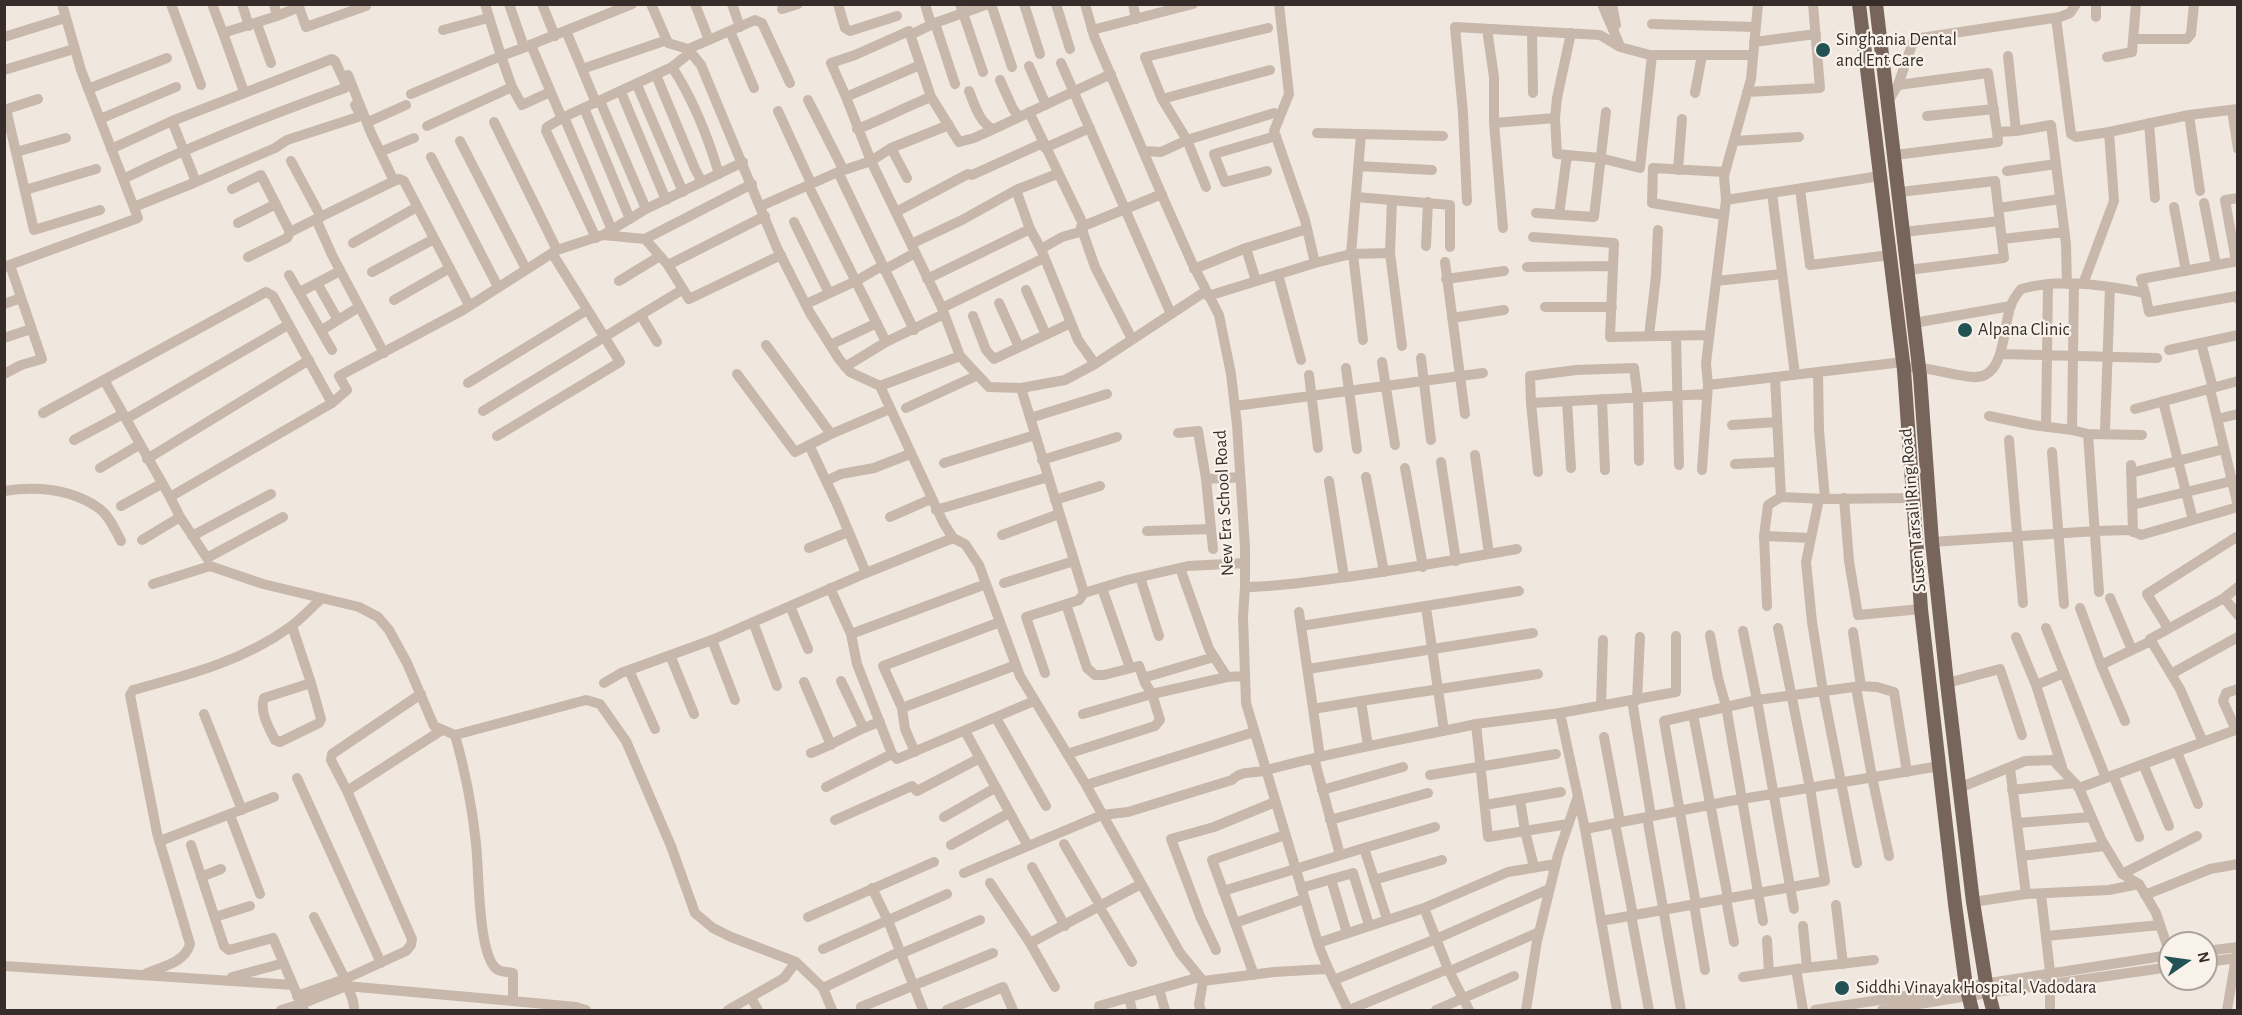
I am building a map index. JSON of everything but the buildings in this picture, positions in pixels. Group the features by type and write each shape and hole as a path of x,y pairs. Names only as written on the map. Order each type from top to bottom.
{"main road":[{"name":"Susen Tarsali Ring Road","path":"1859,4 1903,364 1921,609 1967,991 1972,1011"},
{"name":"Susen Tarsali Ring Road","path":"1876,4 1919,367 1932,542 1959,788 1973,902 1993,1011"}],"street":[{"path":"4,374 21,365 42,359 8,266 137,219 74,49 62,4"},
{"path":"171,4 201,85"},
{"path":"212,4 244,92"},
{"path":"242,4 271,63"},
{"path":"274,4 278,16"},
{"path":"509,4 527,46 562,115 604,234"},
{"path":"542,4 555,36"},
{"path":"411,94 555,36 613,9 632,4"},
{"path":"651,4 668,43 689,51 701,64 781,255 806,304 845,367 858,378 880,386 960,356"},
{"path":"695,4 709,40"},
{"path":"732,4 735,29 754,88"},
{"path":"782,9 798,4"},
{"path":"838,4 845,28 850,31 897,16"},
{"path":"925,4 930,21 935,23 955,84"},
{"path":"910,35 962,9 989,4 1012,67"},
{"path":"1024,4 1040,54"},
{"path":"1056,4 1070,49"},
{"name":"New Era School Road","path":"1086,4 1092,30 1194,269 1219,315 1231,374 1240,477 1245,562 1243,617 1246,703 1326,969 1349,1011"},
{"path":"1132,4 1136,19"},
{"path":"1092,30 1136,19 1163,8 1193,4"},
{"path":"1279,4 1289,94 1274,131 1307,229 1315,262"},
{"path":"1602,4 1620,47"},
{"path":"1612,4 1620,47"},
{"path":"1702,470 1708,389 1706,363 1726,200 1725,172 1747,92 1758,4"},
{"path":"1747,92 1820,88 1813,4"},
{"path":"1888,100 1898,85 1914,39 2056,18 2070,13 2076,4"},
{"path":"2096,4 2096,17"},
{"path":"2107,57 2130,53 2133,49 2136,4"},
{"path":"2134,39 2187,39 2191,34 2194,4"},
{"path":"485,5 512,87 522,105 550,92"},
{"path":"223,33 253,25 298,6 304,26 307,27 366,6"},
{"path":"962,9 983,72"},
{"path":"4,37 65,18"},
{"path":"443,30 488,18"},
{"path":"2056,18 2071,134 2076,137 2189,115 2235,110 2238,149"},
{"path":"604,234 546,130 547,127 562,115 621,92 672,67 689,51 755,20 762,23 790,83"},
{"path":"1652,24 1755,27"},
{"path":"1467,201 1463,113 1455,27 1600,35 1620,47 1652,55 1753,55"},
{"path":"1206,187 1187,140 1162,99 1145,57 1268,28"},
{"path":"1487,29 1494,77 1494,123 1503,228"},
{"path":"566,31 646,209"},
{"path":"1111,74 974,138 959,142 932,97 909,31 904,31 855,55 831,63 846,97 856,129 943,311 960,356 989,387 1021,388 1065,380 1095,364 1207,293 1256,281 1315,262 1352,254 1390,253"},
{"path":"1532,31 1533,93"},
{"path":"1571,33 1557,98 1555,118 1557,154 1600,158 1640,168 1725,172"},
{"path":"1754,42 1816,34"},
{"path":"582,69 667,40"},
{"path":"4,70 74,49"},
{"path":"1640,168 1652,55"},
{"path":"1695,93 1702,55"},
{"path":"2008,56 2016,131"},
{"path":"88,89 167,58"},
{"path":"111,149 172,121 332,59 359,112 358,117 287,140 275,148 134,207"},
{"path":"343,63 394,181"},
{"path":"1061,63 1171,314"},
{"path":"846,97 920,65"},
{"path":"1029,66 1046,105"},
{"path":"672,67 684,86 699,119 719,174"},
{"path":"1162,99 1270,70"},
{"path":"1895,155 1998,142 1988,73 1898,85"},
{"path":"656,75 702,182"},
{"path":"1000,80 1013,109 1024,115 1044,145 1083,229 1095,267 1132,339"},
{"path":"637,84 683,192"},
{"path":"100,119 176,87"},
{"path":"123,179 183,149 346,87"},
{"path":"427,126 512,87"},
{"path":"969,91 982,119 988,127 994,129"},
{"path":"621,92 666,200"},
{"path":"856,129 881,121 884,117 932,97"},
{"path":"38,99 5,110 34,230 100,210"},
{"path":"808,100 883,268 914,330"},
{"path":"368,122 406,105"},
{"path":"584,108 630,219"},
{"path":"1927,116 1994,109"},
{"path":"778,111 810,184 886,342"},
{"path":"1536,213 1594,218 1606,112"},
{"path":"1144,151 1161,152 1187,140 1274,113"},
{"path":"2189,115 2200,191"},
{"path":"1494,123 1555,118"},
{"path":"1678,170 1683,119"},
{"path":"172,121 196,182"},
{"path":"494,122 554,251 586,310 620,360 619,364 496,436"},
{"path":"2149,123 2155,198"},
{"path":"668,265 810,184 840,170 871,161 891,148 949,125"},
{"path":"1997,132 2051,125 2064,232 2075,284 2072,429"},
{"path":"896,212 968,174 972,175 1090,128"},
{"path":"2075,284 2115,201 2109,132"},
{"path":"1317,133 1443,136"},
{"path":"1361,134 1352,254 1363,340"},
{"path":"1267,171 1225,182 1214,154 1276,136"},
{"path":"1734,141 1799,137"},
{"path":"16,152 48,145 66,138"},
{"path":"380,152 414,138"},
{"path":"460,141 526,269"},
{"path":"891,148 907,178"},
{"path":"1558,215 1567,155"},
{"path":"431,157 498,287"},
{"path":"291,161 340,271 384,353"},
{"path":"170,497 332,403 346,390 339,376 470,306 554,251 604,234 646,209 743,162"},
{"path":"2007,171 2056,164"},
{"path":"1358,166 1432,170"},
{"path":"1653,168 1652,202 1724,214"},
{"path":"25,190 96,169"},
{"path":"806,304 883,268 1016,190 1057,174"},
{"path":"232,189 261,175 290,232"},
{"path":"1726,200 1880,176"},
{"path":"248,258 287,238 290,232 399,179 404,181 470,306"},
{"path":"1900,192 1995,181 2004,258 1908,270"},
{"path":"604,234 645,239 752,184"},
{"path":"1800,189 1810,265 1890,255"},
{"path":"1016,190 1030,229 1078,340 1095,364"},
{"path":"1772,193 1795,375"},
{"path":"845,367 886,342 914,330 1042,254 1062,237 1162,194"},
{"path":"1356,197 1450,205 1450,247"},
{"path":"2238,198 2225,200 2234,230 2237,261 2141,279 2150,312 2237,296 2238,299"},
{"path":"1998,208 2060,199"},
{"path":"1392,200 1390,253 1402,346"},
{"path":"1426,246 1428,202"},
{"path":"2204,203 2216,265"},
{"path":"238,223 276,204"},
{"path":"353,243 417,207"},
{"path":"2174,207 2186,271"},
{"path":"1904,232 2000,221"},
{"path":"794,222 829,293"},
{"path":"927,279 1030,229"},
{"path":"1194,269 1246,248 1307,229"},
{"path":"1649,336 1656,276 1658,230"},
{"path":"2002,239 2064,232"},
{"path":"1533,237 1614,243 1610,337 1709,335"},
{"path":"372,272 434,239"},
{"path":"645,239 668,265 689,299 781,255"},
{"path":"1246,248 1256,281"},
{"path":"619,281 660,255"},
{"path":"1445,262 1465,414"},
{"path":"1527,267 1613,266"},
{"path":"394,300 450,268"},
{"path":"300,292 340,271"},
{"path":"1446,279 1504,271"},
{"path":"1278,274 1301,360"},
{"path":"1716,281 1782,274"},
{"path":"289,275 332,350"},
{"path":"317,284 338,320"},
{"path":"2046,427 2048,284"},
{"path":"1531,403 1678,395 1775,377 1903,364 1977,378 1988,374 2001,354 2010,306 2021,289 2048,284 2075,284 2145,293"},
{"path":"2105,430 2110,287"},
{"path":"483,411 682,290"},
{"path":"1026,290 1046,335"},
{"path":"43,413 266,292 273,296 332,403"},
{"path":"4,304 21,298"},
{"path":"999,303 1019,347"},
{"path":"1914,322 2010,306"},
{"path":"322,330 358,307"},
{"path":"1545,307 1612,307"},
{"path":"468,383 586,310"},
{"path":"1452,318 1504,310"},
{"path":"642,314 657,342"},
{"path":"973,316 986,350 994,359 1071,323"},
{"path":"830,345 877,323"},
{"path":"74,440 124,416 288,325"},
{"path":"4,339 31,328"},
{"path":"2169,350 2238,335"},
{"path":"1676,336 1679,465"},
{"path":"1932,542 2096,531 2133,532 2141,536 2238,506 2201,343"},
{"path":"766,345 831,434"},
{"path":"2001,354 2157,358"},
{"path":"1421,358 1431,440"},
{"path":"147,459 309,360"},
{"path":"1382,362 1395,445"},
{"path":"1346,368 1357,449"},
{"path":"1538,472 1530,376 1576,370 1634,368 1638,398 1640,461"},
{"path":"1818,372 1822,499 1806,562 1812,622 1823,691 1857,863"},
{"path":"737,374 795,452 890,409"},
{"path":"1235,406 1483,374"},
{"path":"906,408 978,375"},
{"path":"1310,375 1318,448"},
{"path":"1775,377 1781,497"},
{"path":"104,380 180,517 207,558 283,517"},
{"path":"2135,409 2238,381"},
{"path":"880,386 910,454 952,538 965,544 979,565 1016,665 1034,701 1086,785 1180,953 1201,979 1199,1005 1201,1011"},
{"path":"1021,388 1084,593"},
{"path":"1030,418 1107,394"},
{"path":"1602,399 1605,470"},
{"path":"1567,401 1571,468"},
{"path":"2163,401 2193,520"},
{"path":"2217,419 2238,414"},
{"path":"1989,416 2046,427 2072,429 2088,434 2142,435"},
{"path":"1732,425 1777,422"},
{"path":"1178,433 1198,431 1206,478 1213,549"},
{"path":"2088,434 2100,592"},
{"path":"944,463 1035,435"},
{"path":"1042,460 1117,436"},
{"path":"2009,440 2023,603"},
{"path":"100,468 139,445"},
{"path":"809,445 866,573"},
{"path":"2133,532 2131,469 2224,449"},
{"path":"2052,452 2064,604"},
{"path":"826,481 841,474 874,468 910,454"},
{"path":"1475,454 1489,554"},
{"path":"1441,462 1456,561"},
{"path":"1735,464 1779,462"},
{"path":"1405,468 1423,567"},
{"path":"890,517 934,504 1048,477"},
{"path":"1206,478 1240,477"},
{"path":"1366,477 1384,572"},
{"path":"1329,481 1344,577"},
{"path":"2132,505 2232,481"},
{"path":"121,506 161,484"},
{"path":"1054,500 1100,486"},
{"path":"4,491 36,488 71,494 100,510 111,521 121,541"},
{"path":"192,536 271,494"},
{"path":"1767,606 1764,536 1768,505 1781,497 1913,498"},
{"path":"1844,498 1858,615 1921,609"},
{"path":"1002,535 1059,514"},
{"path":"142,540 180,517"},
{"path":"1147,531 1211,529"},
{"path":"809,548 848,532"},
{"path":"1764,536 1811,538"},
{"path":"2168,628 2147,594 2238,536"},
{"path":"604,683 629,670 712,640 952,538"},
{"path":"1245,587 1275,587 1423,567 1517,549"},
{"path":"1004,583 1074,561"},
{"path":"1045,673 1026,617 1079,600 1084,593 1140,577 1180,568 1245,562"},
{"path":"153,584 210,566 264,584 359,607 378,617 389,630 434,726 455,735 586,700 600,704 626,741 671,846 695,913 713,928 731,937 796,962 823,988 832,1011"},
{"path":"1180,568 1209,649 1227,676"},
{"path":"1140,577 1159,636"},
{"path":"851,634 986,584"},
{"path":"2101,666 2151,641 2150,639 2224,598 2238,587"},
{"path":"830,588 851,634 857,664 892,754 897,759 1034,701"},
{"path":"1102,588 1130,668"},
{"path":"1301,626 1519,591"},
{"path":"2110,598 2132,650"},
{"path":"2224,598 2238,615"},
{"path":"143,975 181,958 188,951 190,944 160,842 130,695 133,690 218,665 245,654 291,626 321,599"},
{"path":"1066,604 1087,668 1091,673 1104,675 1139,666 1159,716 1158,725 1067,754"},
{"path":"790,606 808,649"},
{"path":"1426,607 1444,730"},
{"path":"2080,608 2125,722"},
{"path":"1299,612 1322,790 1340,855"},
{"path":"753,622 777,686"},
{"path":"915,752 905,729 902,708 883,666 1000,622"},
{"path":"291,626 311,683 321,719 319,723 280,742 275,740 262,710 264,698 311,683"},
{"path":"1601,921 1825,881 1810,788 1778,628"},
{"path":"2046,628 2109,777 2139,837"},
{"path":"1743,631 1794,909"},
{"path":"1853,632 1872,777 1889,856"},
{"path":"1308,669 1533,633"},
{"path":"1710,635 1726,706 1763,921"},
{"path":"964,873 1101,815 1128,812 1232,780 1238,774 1265,771 1317,757 1476,724 1601,706 1676,692 1676,636"},
{"path":"1640,637 1635,700 1649,817 1681,1011"},
{"path":"2016,637 2036,685 2063,771"},
{"path":"2171,674 2238,637"},
{"path":"712,640 735,700"},
{"path":"1601,706 1603,640"},
{"path":"2151,641 2180,689 2203,742"},
{"path":"670,655 694,714"},
{"path":"1143,678 1214,657"},
{"path":"902,708 1016,665"},
{"path":"1947,683 2000,669 2022,735"},
{"path":"629,670 655,729"},
{"path":"2036,685 2064,673"},
{"path":"1313,709 1538,674"},
{"path":"1083,714 1227,676 1245,676"},
{"path":"841,681 863,727"},
{"path":"804,682 831,745"},
{"path":"1705,969 1664,721 1757,700 1859,686 1877,687 1894,692 1907,772"},
{"path":"2013,790 2077,786 2109,777 2236,730 2223,701 2226,693 2238,688"},
{"path":"281,1011 345,982 406,951 411,945 412,939 331,760 332,754 420,694"},
{"path":"1361,700 1368,746"},
{"path":"1560,712 1585,829 1617,1011"},
{"path":"204,714 242,810"},
{"path":"1694,714 1734,942"},
{"path":"996,718 1046,806"},
{"path":"812,753 863,727 880,722"},
{"path":"1476,724 1488,837 1568,824"},
{"path":"347,791 442,730"},
{"path":"965,731 994,788 1028,846"},
{"path":"1086,785 1254,732"},
{"path":"455,735 467,781 486,944 494,967 499,972 513,973 513,1001"},
{"path":"1604,737 1649,1011"},
{"path":"2176,752 2198,804"},
{"path":"826,787 892,754"},
{"path":"1430,775 1556,754"},
{"path":"835,820 912,786 917,791 980,758"},
{"path":"1959,788 2025,761 2053,760 2077,786 2105,846 2122,874 2139,884 2162,931"},
{"path":"2143,764 2169,826"},
{"path":"1585,829 1743,799 1940,766"},
{"path":"1322,790 1403,767"},
{"path":"2010,768 2025,894"},
{"path":"297,778 381,963"},
{"path":"944,817 994,788"},
{"path":"1485,805 1561,792"},
{"path":"1330,820 1428,793"},
{"path":"1523,1009 1549,890 1578,796"},
{"path":"160,842 274,797"},
{"path":"1520,800 1534,867"},
{"path":"1216,950 1200,916 1171,839 1214,827 1275,801"},
{"path":"951,845 1009,813"},
{"path":"230,815 260,894"},
{"path":"2017,823 2091,817"},
{"path":"1223,891 1435,827"},
{"path":"1254,975 1212,860 1285,835"},
{"path":"2122,874 2197,836"},
{"path":"1064,844 1132,962"},
{"path":"191,845 224,946 230,950 268,940 271,937 300,1004"},
{"path":"2021,856 2105,846"},
{"path":"1364,848 1387,919"},
{"path":"1374,880 1442,860"},
{"path":"808,917 934,862"},
{"path":"1318,944 1424,908 1508,872 1556,864"},
{"path":"2145,895 2210,869 2238,864"},
{"path":"1032,867 1065,926"},
{"path":"201,877 221,869"},
{"path":"1301,888 1353,873 1369,925"},
{"path":"1331,879 1347,933"},
{"path":"990,883 1030,943 1055,987"},
{"path":"1030,943 1141,884"},
{"path":"1973,902 2025,894 2109,890 2139,884"},
{"path":"872,888 923,1011"},
{"path":"1334,980 1549,890"},
{"path":"823,949 947,894"},
{"path":"2042,894 2050,972 2050,1011"},
{"path":"1235,923 1304,899"},
{"path":"1836,905 1844,964"},
{"path":"215,917 250,906"},
{"path":"1424,908 1449,970 1469,1011"},
{"path":"314,916 355,1002 354,1011"},
{"path":"823,988 900,953 980,921"},
{"path":"2046,936 2160,925"},
{"path":"1803,926 1803,1011"},
{"path":"1349,1011 1539,932"},
{"path":"1767,940 1769,973"},
{"path":"2218,951 2237,951"},
{"path":"2218,958 2237,951"},
{"path":"2227,1011 2237,951"},
{"path":"861,1007 993,953"},
{"path":"1987,988 2050,972 2158,956"},
{"path":"1743,977 1874,960"},
{"path":"728,1011 784,978 796,962"},
{"path":"222,980 284,963"},
{"path":"4,966 293,985"},
{"path":"1100,1011 1099,1006 1201,979 1326,969"},
{"path":"1815,1011 1987,988 2050,984 2158,969"},
{"path":"1436,1011 1514,975"},
{"path":"345,982 576,1007 586,1011"},
{"path":"947,1011 969,1006 1003,987 1013,1011"},
{"path":"1159,989 1165,1011"},
{"path":"1882,1011 1967,991"},
{"path":"1129,997 1132,1011"},
{"path":"751,998 758,1011"}],"place":[{"name":"Singhania Dental and Ent Care","path":"1823,50"},
{"name":"Alpana Clinic","path":"1965,330"},
{"name":"Siddhi Vinayak Hospital, Vadodara","path":"1842,988"}]}
